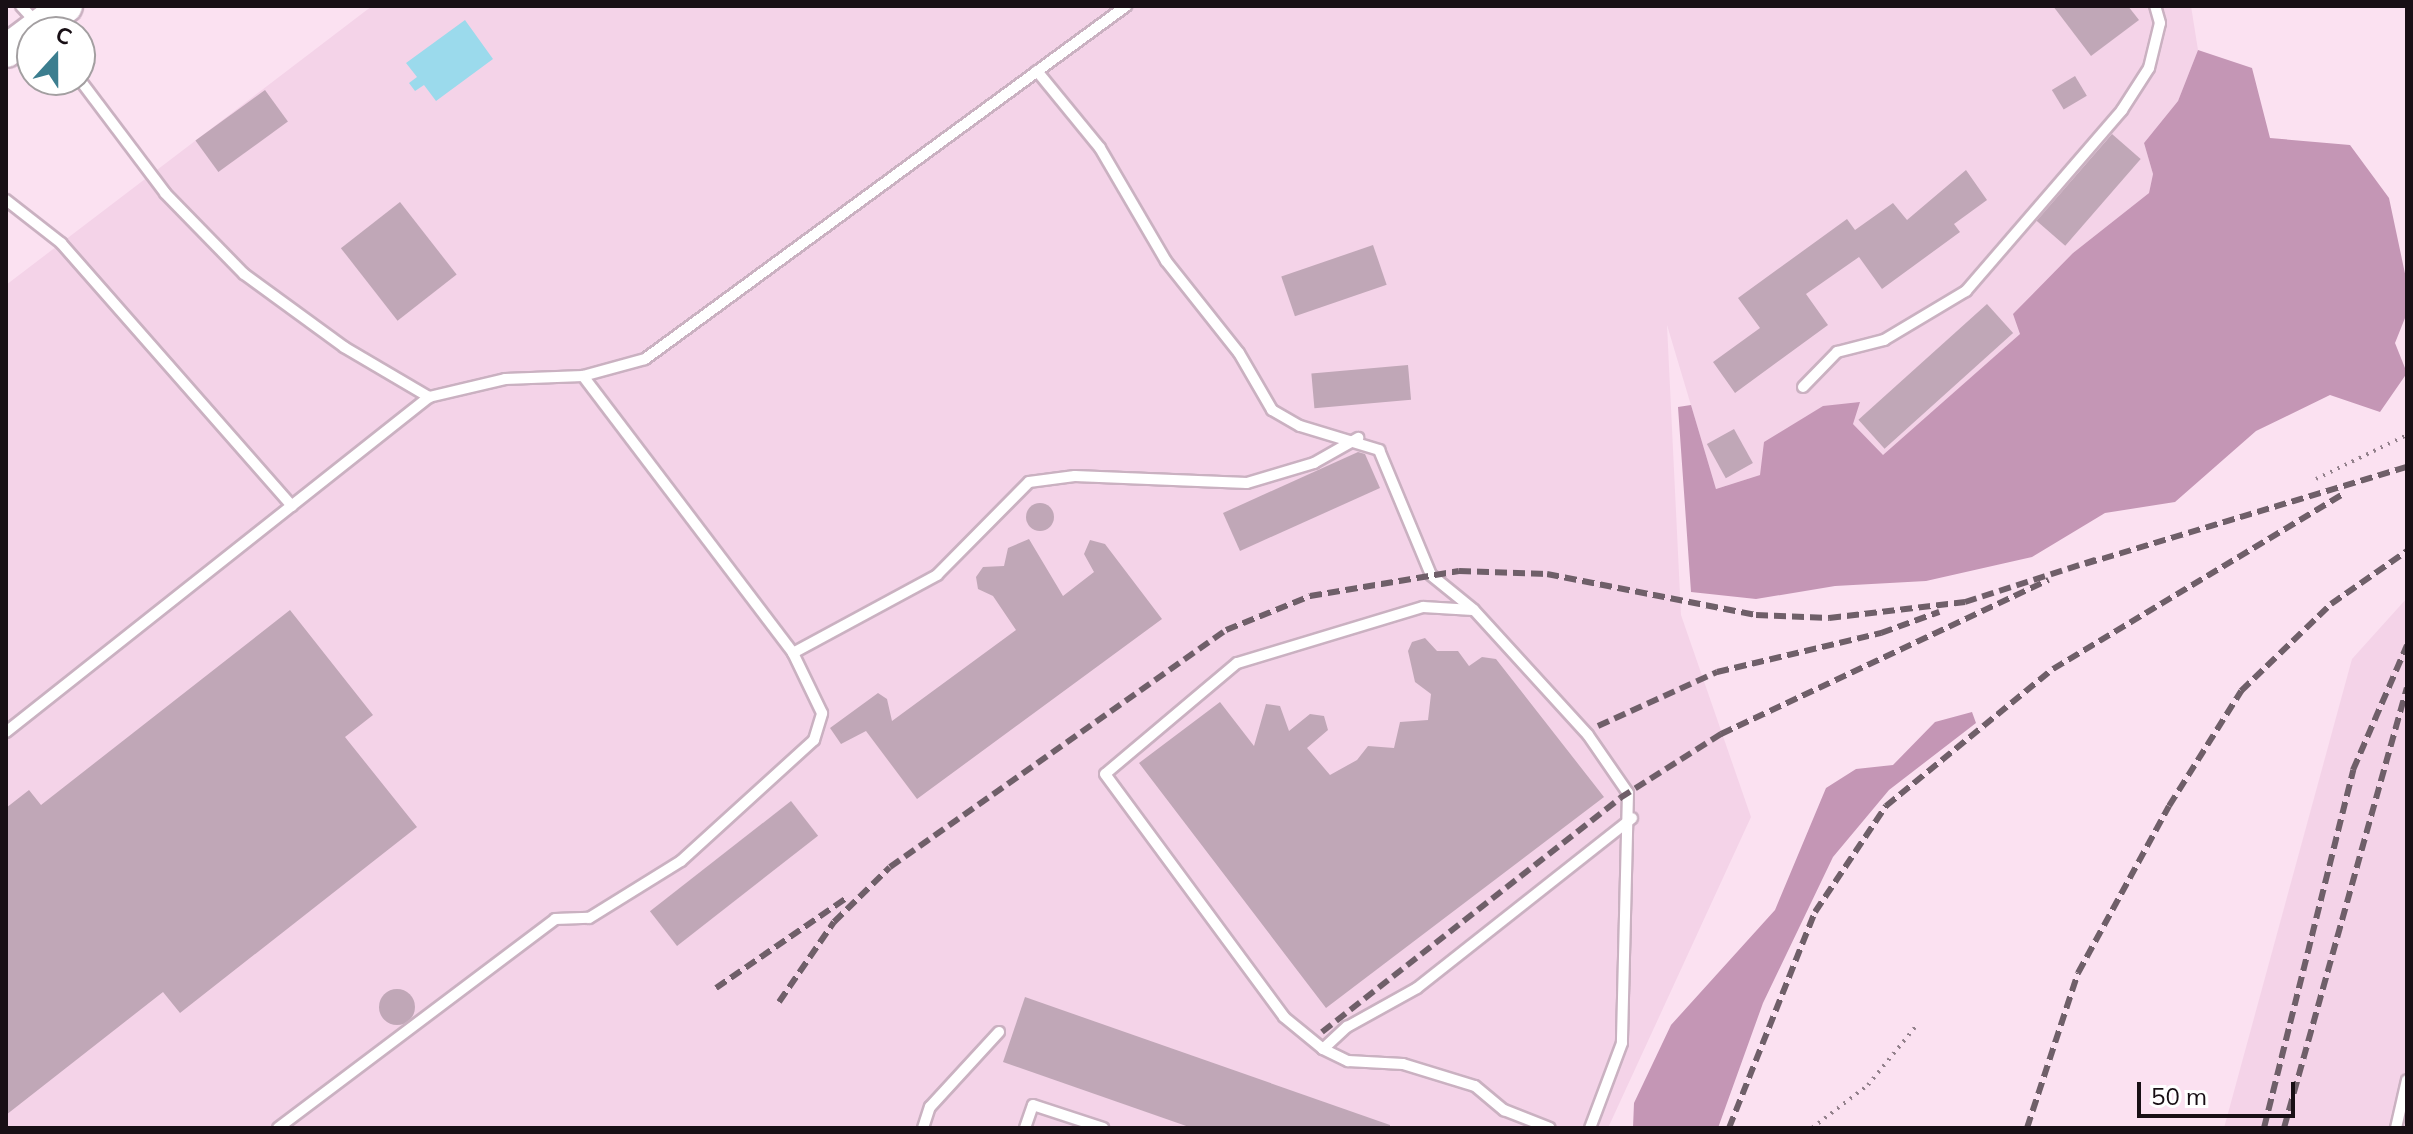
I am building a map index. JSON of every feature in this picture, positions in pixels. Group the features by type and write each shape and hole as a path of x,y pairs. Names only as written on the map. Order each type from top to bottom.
{"main road":[{"path":"45,16 66,6"}],"lane":[{"path":"6,732 429,397 505,379 583,376 645,359 1126,6"},
{"path":"1803,387 1837,352 1884,340 1966,291 2122,110 2149,68 2160,23 2155,6"},
{"path":"1037,71 1100,148 1166,261 1239,353 1272,410 1300,426 1358,438 1379,450 1431,575 1474,610 1588,735 1628,793 1632,818 1622,1043 1590,1128"},
{"path":"92,96 165,193 244,274 344,347 429,397"},
{"path":"6,200 61,243 292,506"},
{"path":"278,1128 555,919 589,918 681,861 814,740 822,713 793,653 583,376"},
{"path":"793,653 937,575 1029,482 1075,476 1247,483 1314,463 1358,438"},
{"path":"1474,610 1423,607 1237,663 1105,774 1284,1017 1323,1049 1348,1061 1403,1064 1475,1086 1504,1110 1550,1128"},
{"path":"1323,1049 1347,1027 1417,988 1632,818"},
{"path":"923,1128 930,1107 999,1032"},
{"path":"2396,1128 2407,1080"},
{"path":"1025,1128 1033,1105 1103,1128"}],"path":[{"path":"2316,479 2407,435"},
{"path":"1812,1128 1868,1085 1917,1025"}],"shaded area":[{"path":"372,6 2191,6 2198,50 2178,101 2144,143 2153,174 2149,193 2073,253 2020,334 1883,456 1853,424 1760,475 1716,489 1667,325 1681,615 1751,817 1608,1128 6,1128 6,285"},
{"path":"2198,50 2252,68 2270,138 2350,145 2389,198 2407,283 2407,313 2395,343 2407,373 2380,412 2330,395 2256,431 2175,502 2105,513 2032,557 1926,581 1835,586 1756,599 1691,592 1678,407 1691,405 1716,489 1760,475 1764,442 1823,406 1860,402 1853,424 1883,455 2020,334 2013,314 2073,253 2149,193 2153,174 2144,143 2178,101"},
{"path":"2407,598 2407,1128 2224,1128 2352,659"},
{"path":"1972,712 1976,723 1889,790 1833,857 1763,1003 1718,1128 1633,1128 1634,1103 1671,1025 1775,910 1826,788 1856,769 1893,765 1935,722"}],"water":[{"path":"465,20 493,59 436,101 424,85 415,91 409,83 417,77 406,63"}],"building":[{"path":"2053,6 2128,6 2139,20 2091,56"},
{"path":"2075,76 2087,96 2064,110 2052,90"},
{"path":"265,90 288,122 218,172 195,141"},
{"path":"2112,134 2141,159 2065,246 2037,221"},
{"path":"1966,170 1987,200 1954,224 1960,232 1882,289 1859,257 1806,294 1828,325 1735,393 1713,362 1760,328 1738,298 1847,219 1855,230 1893,203 1907,220"},
{"path":"400,202 457,274 398,321 341,248"},
{"path":"1373,245 1387,285 1295,316 1281,277"},
{"path":"1987,304 2013,333 1885,449 1858,420"},
{"path":"1408,365 1411,400 1314,408 1311,373"},
{"path":"1734,429 1753,463 1726,478 1707,444"},
{"path":"1358,452 1365,454 1380,488 1240,551 1223,513"},
{"path":"1040,503 1050,507 1054,517 1050,527 1040,531 1030,527 1026,517 1030,507"},
{"path":"1029,539 1063,596 1094,572 1084,554 1090,540 1105,544 1162,619 917,799 866,731 841,744 830,728 878,693 887,699 892,721 1016,630 993,596 978,589 976,577 983,567 1004,566 1008,548"},
{"path":"290,610 373,715 345,737 417,827 180,1013 163,992 6,1115 6,808 29,790 41,805"},
{"path":"1425,638 1437,651 1458,651 1469,666 1482,657 1496,659 1604,797 1326,1008 1139,763 1220,702 1254,746 1266,704 1280,706 1289,731 1310,714 1324,716 1328,730 1307,748 1330,775 1357,760 1368,746 1394,748 1400,722 1428,720 1431,694 1415,682 1408,651 1412,642"},
{"path":"791,801 818,836 677,946 650,911"},
{"path":"397,989 410,994 415,1007 410,1020 397,1025 384,1020 379,1007 384,994"},
{"path":"1025,997 1390,1125 1390,1128 1192,1128 1003,1062"}],"railway":[{"path":"2085,564 2407,467"},
{"path":"1729,1128 1815,912 1886,806 2053,669 2343,494"},
{"path":"2027,1128 2078,973 2169,806 2241,691 2331,604 2407,551"},
{"path":"779,1002 834,922 890,867 1226,630 1310,596 1459,571 1547,574 1756,615 1829,618 1965,602 2095,560"},
{"path":"1322,1032 1620,798 1721,734 2049,580"},
{"path":"1598,726 1717,672 1881,633 1939,612"},
{"path":"2264,1128 2353,770 2407,645"},
{"path":"2284,1128 2407,688"},
{"path":"716,988 848,897"}]}
